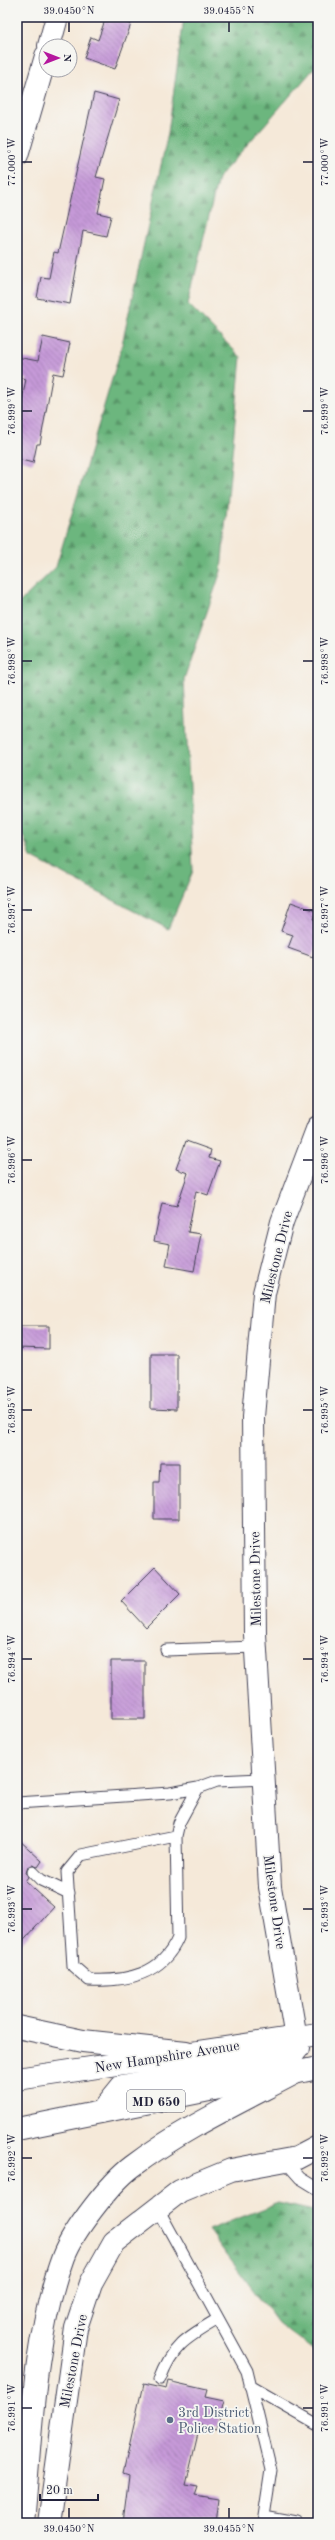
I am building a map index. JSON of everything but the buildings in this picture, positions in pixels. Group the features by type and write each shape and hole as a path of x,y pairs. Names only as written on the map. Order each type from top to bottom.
{"main road":[{"path":"51,38 57,17"},
{"path":"17,156 40,78"},
{"name":"Milestone Drive","path":"296,2038 270,1887 256,1647 253,1417 264,1293 282,1222 318,1127"},
{"path":"17,2027 83,2041 186,2052"},
{"name":"New Hampshire Avenue","path":"17,2079 186,2052 318,2034"},
{"path":"101,2112 122,2086 291,2057 298,2048 296,2038"},
{"name":"MD 650","path":"17,2129 318,2068"},
{"path":"23,2523 43,2331 64,2257 82,2224 131,2167 220,2112 295,2073"},
{"name":"Milestone Drive","path":"49,2523 76,2328 91,2283 114,2242 157,2207 180,2191 231,2170 297,2158 318,2147"}],"lane":[{"path":"166,1650 256,1647"},
{"path":"17,1802 170,1793 198,1788 217,1781 264,1779"},
{"path":"176,1836 81,1855 67,1872 74,1966 89,1980 107,1981 150,1970 171,1952 178,1938 176,1836 179,1824 198,1788"},
{"path":"33,1872 41,1880 69,1893"},
{"path":"284,2160 300,2178 318,2189"},
{"path":"157,2207 247,2371 271,2470 264,2520 297,2523"},
{"path":"160,2379 174,2349 190,2336 218,2319"},
{"path":"250,2386 318,2425"}],"green space":[{"path":"184,17 318,17 318,64 218,178 188,304 241,357 221,571 184,679 193,871 168,929 31,857 17,819 17,605 56,567 121,349 168,133"},
{"path":"278,2203 318,2212 318,2354 278,2323 208,2230"}],"place":[{"name":"3rd District Police Station","path":"170,2420"}]}
